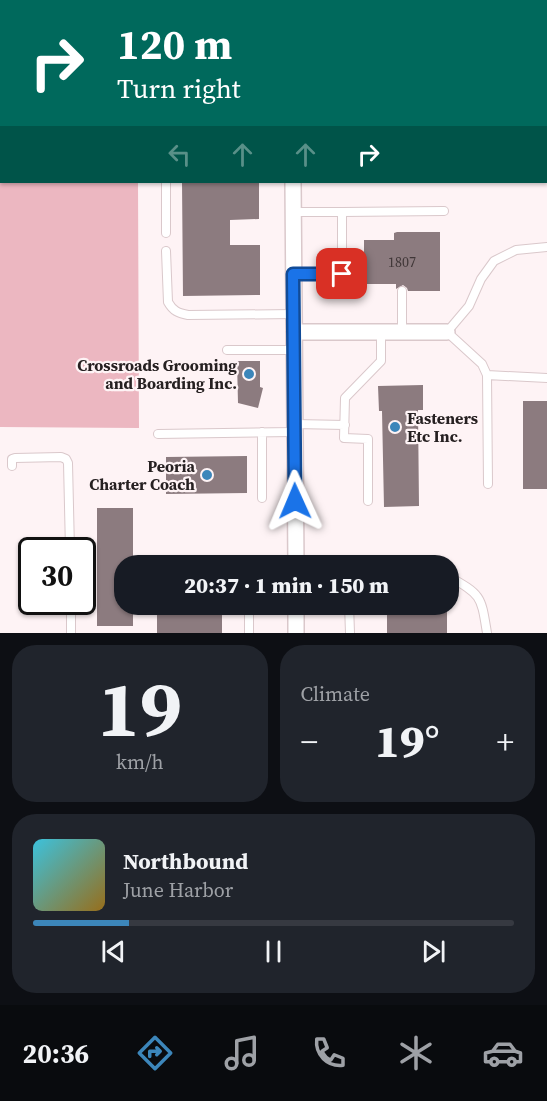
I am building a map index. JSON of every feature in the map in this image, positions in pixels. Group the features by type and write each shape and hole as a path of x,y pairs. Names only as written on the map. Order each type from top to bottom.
{"street":[{"path":"293,183 296,555"},
{"path":"294,332 447,332"},
{"path":"296,615 296,633"}],"lane":[{"path":"166,183 166,233"},
{"path":"293,212 444,211"},
{"path":"293,274 342,274 342,212"},
{"path":"488,484 487,375 482,364 447,332 469,306 481,279 494,261 516,250 547,247"},
{"path":"166,251 168,302 172,309 180,314 294,314"},
{"path":"402,291 402,332"},
{"path":"368,501 368,439 344,438 345,398 381,360 381,332"},
{"path":"227,350 294,350"},
{"path":"487,375 547,378"},
{"path":"158,434 262,432 345,425"},
{"path":"262,432 262,498"},
{"path":"12,466 12,459 15,458 61,457 66,459 68,463 70,537"},
{"path":"459,582 473,590 482,600 487,633"},
{"path":"71,615 71,633"},
{"path":"249,615 249,633"},
{"path":"349,615 350,633"}],"shaded area":[{"path":"0,183 138,183 139,428 0,427"}],"building":[{"path":"182,183 259,183 259,219 230,220 230,245 260,245 260,295 183,296"},
{"path":"440,232 440,291 408,291 403,285 396,289 396,284 364,284 364,240 394,240 394,233"},
{"name":"Crossroads Grooming and Boarding Inc.","path":"237,361 260,361 260,387 263,388 258,408 238,403"},
{"path":"423,385 423,410 418,410 419,506 384,507 382,411 379,411 378,386"},
{"path":"523,401 547,401 547,489 523,489"},
{"name":"Peoria Charter Coach","path":"247,456 247,493 166,494 166,457"},
{"path":"97,508 133,508 133,555 114,555 114,615 133,615 133,626 97,626"},
{"path":"157,615 222,615 222,633 157,633"},
{"path":"387,615 447,615 447,633 387,633"}],"place":[{"name":"Crossroads Grooming and Boarding Inc.","path":"249,374"},
{"name":"Fasteners Etc Inc.","path":"395,427"},
{"name":"Peoria Charter Coach","path":"207,475"}],"route":[{"path":"295,501 293,274 342,274"}]}
